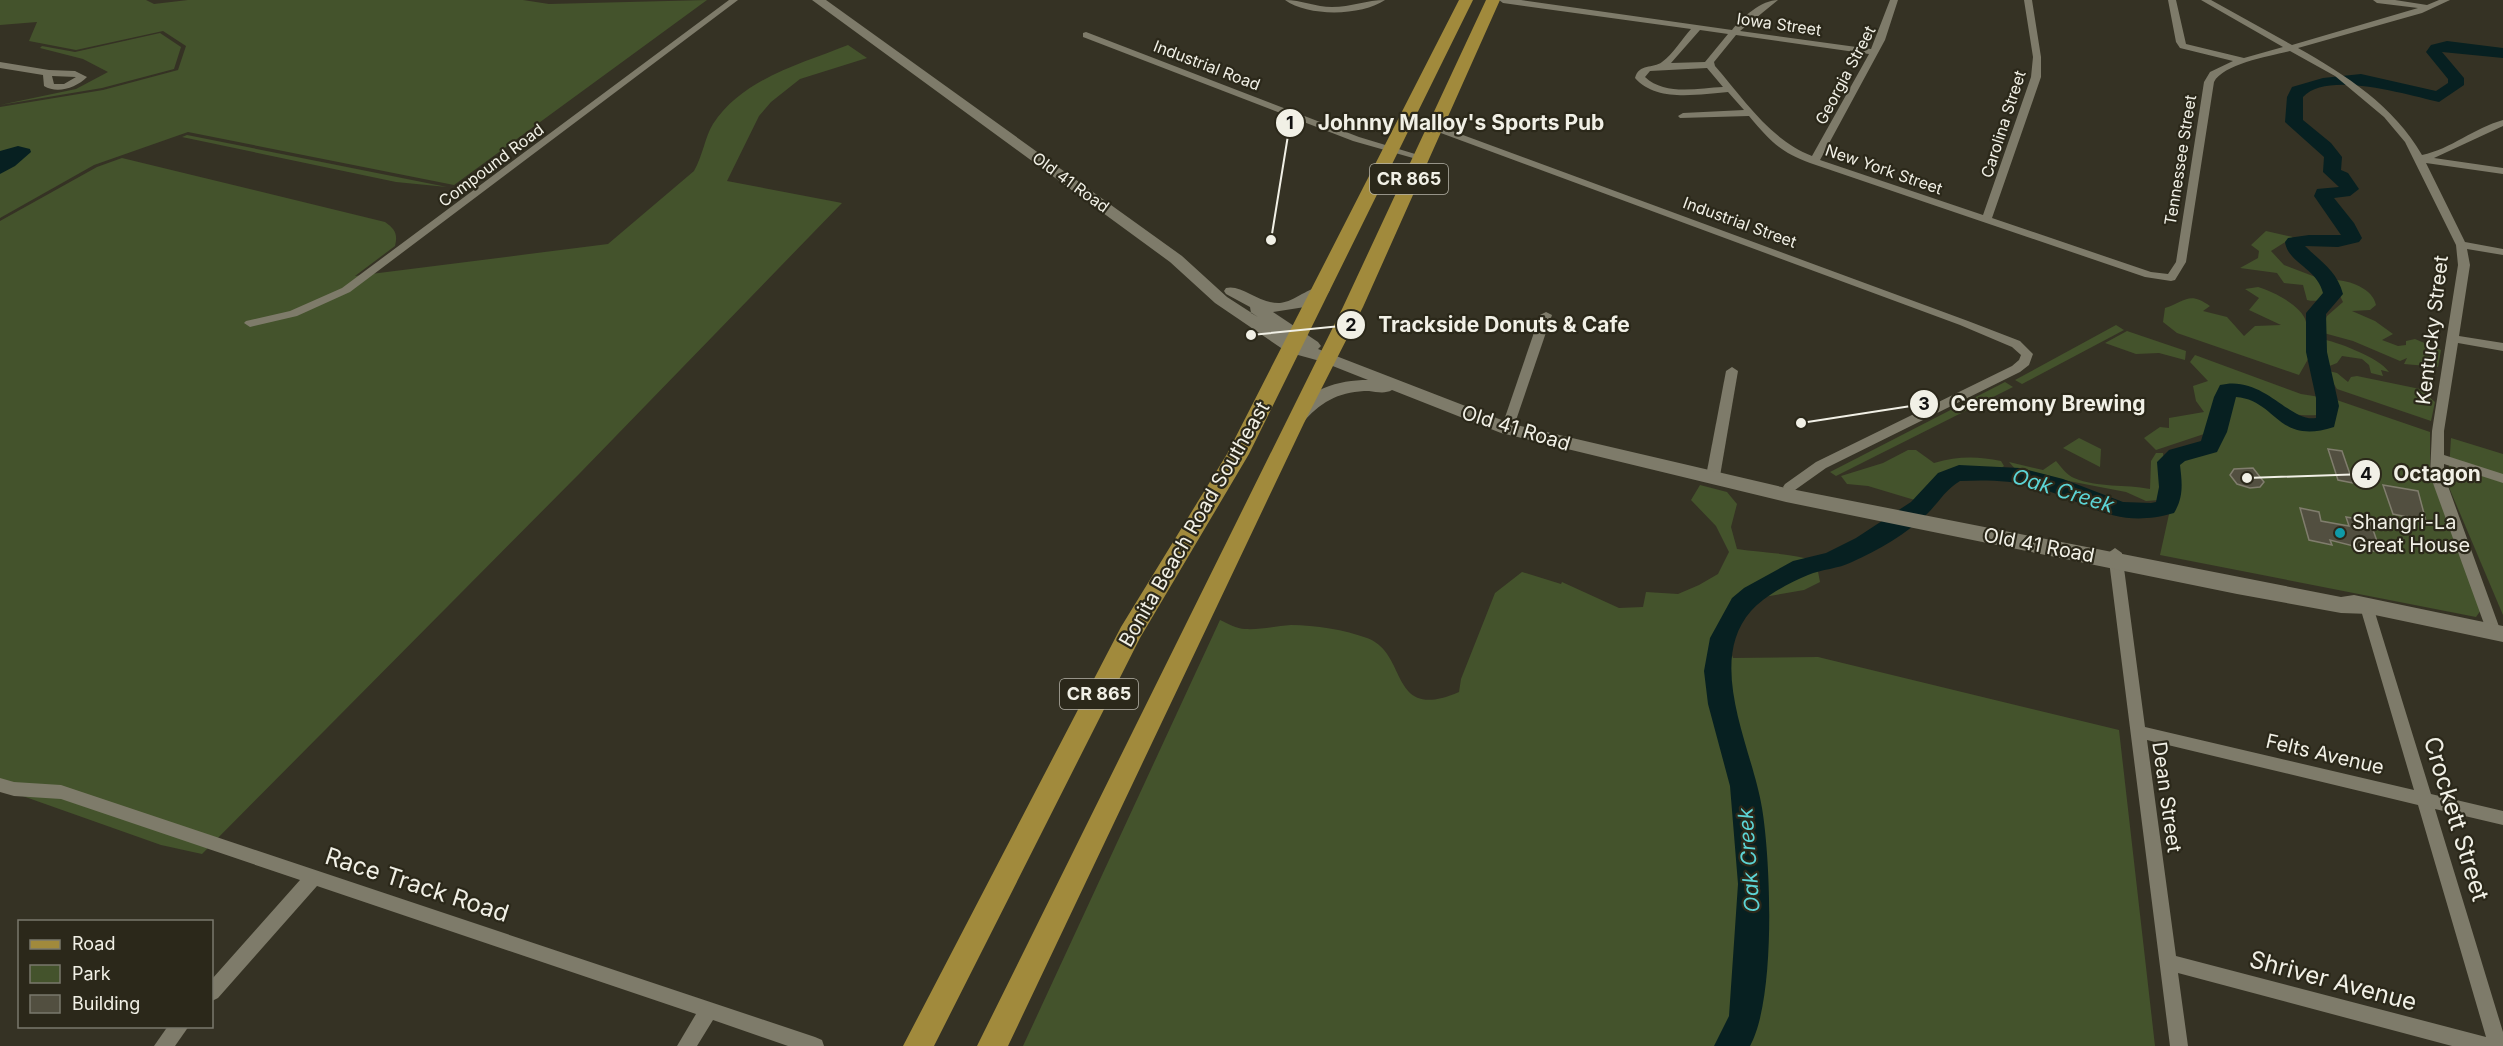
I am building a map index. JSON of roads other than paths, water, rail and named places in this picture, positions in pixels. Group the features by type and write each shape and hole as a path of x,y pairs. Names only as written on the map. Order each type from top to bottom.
{"main road":[{"name":"Bonita Beach Road Southeast","path":"918,1046 1130,634 1238,454 1297,342 1466,0"},
{"name":"Bonita Beach Road Southeast","path":"992,1046 1326,357 1380,251 1433,127 1492,0"}],"street":[{"name":"Compound Road","path":"250,323 293,314 346,290 734,0"},
{"name":"Old 41 Road","path":"818,0 1176,259 1221,300 1326,357 1507,429 1713,476 1737,484 2115,557 2341,605 2367,607 2499,633"},
{"path":"1289,0 1324,11 1344,11 1380,0"},
{"name":"Iowa Street","path":"1503,0 1873,52"},
{"path":"1729,89 1669,91 1650,87 1641,81 1640,76 1643,71 1664,66 1710,65 1711,57 1732,32 1774,0"},
{"name":"Georgia Street","path":"1814,162 1888,24 1894,0"},
{"name":"Carolina Street","path":"1986,220 2036,77 2037,57 2028,0"},
{"path":"2172,0 2180,42 2183,46 2244,61"},
{"name":"Kentucky Street","path":"2205,0 2338,74 2397,125 2419,159 2461,245 2464,265 2438,431 2437,475 2499,633"},
{"path":"2377,0 2431,8"},
{"name":"Tennessee Street","path":"2171,278 2181,260 2209,82 2219,70 2431,8 2444,1"},
{"path":"1664,66 1698,27"},
{"name":"Industrial Road","path":"1086,35 1341,133 1420,157"},
{"path":"0,65 41,70 47,74"},
{"name":"New York Street","path":"1710,65 1780,145 1814,162 2149,275 2171,278"},
{"path":"1683,116 1750,113"},
{"path":"2419,159 2430,158 2481,130 2503,123"},
{"name":"Industrial Street","path":"1433,127 1974,327 2016,344 2027,354 2025,362 2016,369 1821,465 1790,488"},
{"path":"2419,159 2503,171"},
{"path":"2461,245 2503,252"},
{"name":"Old 41 Road","path":"1176,259 1224,286 1297,342"},
{"path":"1250,304 1287,308 1299,304 1322,290"},
{"path":"1507,429 1546,315"},
{"path":"2453,339 2503,347"},
{"path":"1713,476 1732,370"},
{"path":"1294,423 1310,402 1332,390 1371,385 1403,389"},
{"path":"2437,457 2503,479"},
{"name":"Old 41 Road","path":"1713,476 1742,477 1874,509"},
{"name":"Dean Street","path":"2115,557 2180,1046"},
{"name":"Crockett Street","path":"2367,607 2498,1046"},
{"name":"Felts Avenue","path":"2138,731 2503,818"},
{"name":"Race Track Road","path":"0,785 14,789 61,792 815,1046"},
{"path":"213,991 314,877"},
{"name":"Shriver Avenue","path":"2168,962 2486,1046"},
{"path":"686,1046 709,1010"},
{"path":"163,1046 178,1028"}],"water":[{"path":"18,146 30,149 31,152 15,166 0,174 0,151"}],"waterway":[{"name":"Oak Creek","path":"1730,1046 1745,1016 1754,884 1751,834 1744,786 1722,704 1718,671 1723,638 1741,605 1753,595 1802,567 1834,560 1865,544 1914,512 1940,484 1952,475 1984,472 2020,476 2043,481 2123,510 2151,511 2166,507 2171,487 2168,462 2177,455 2209,447 2216,432 2222,404 2228,390 2243,391 2257,396 2302,425 2313,426 2326,422 2328,406 2317,357 2316,313 2333,294 2330,281 2296,249 2295,242 2338,241 2352,238 2345,223 2323,196 2323,193 2344,192 2350,189 2342,177 2332,172 2333,157 2325,147 2294,122 2295,97 2298,91 2323,83 2361,79 2439,97 2456,85 2456,78 2434,52 2437,48 2447,46 2503,53"}],"place":[{"name":"Johnny Malloy's Sports Pub","path":"1271,240"},
{"name":"Trackside Donuts & Cafe","path":"1251,335"},
{"name":"Ceremony Brewing","path":"1801,423"},
{"name":"Octagon","path":"2247,478"},
{"name":"Shangri-La Great House","path":"2340,533"}]}
